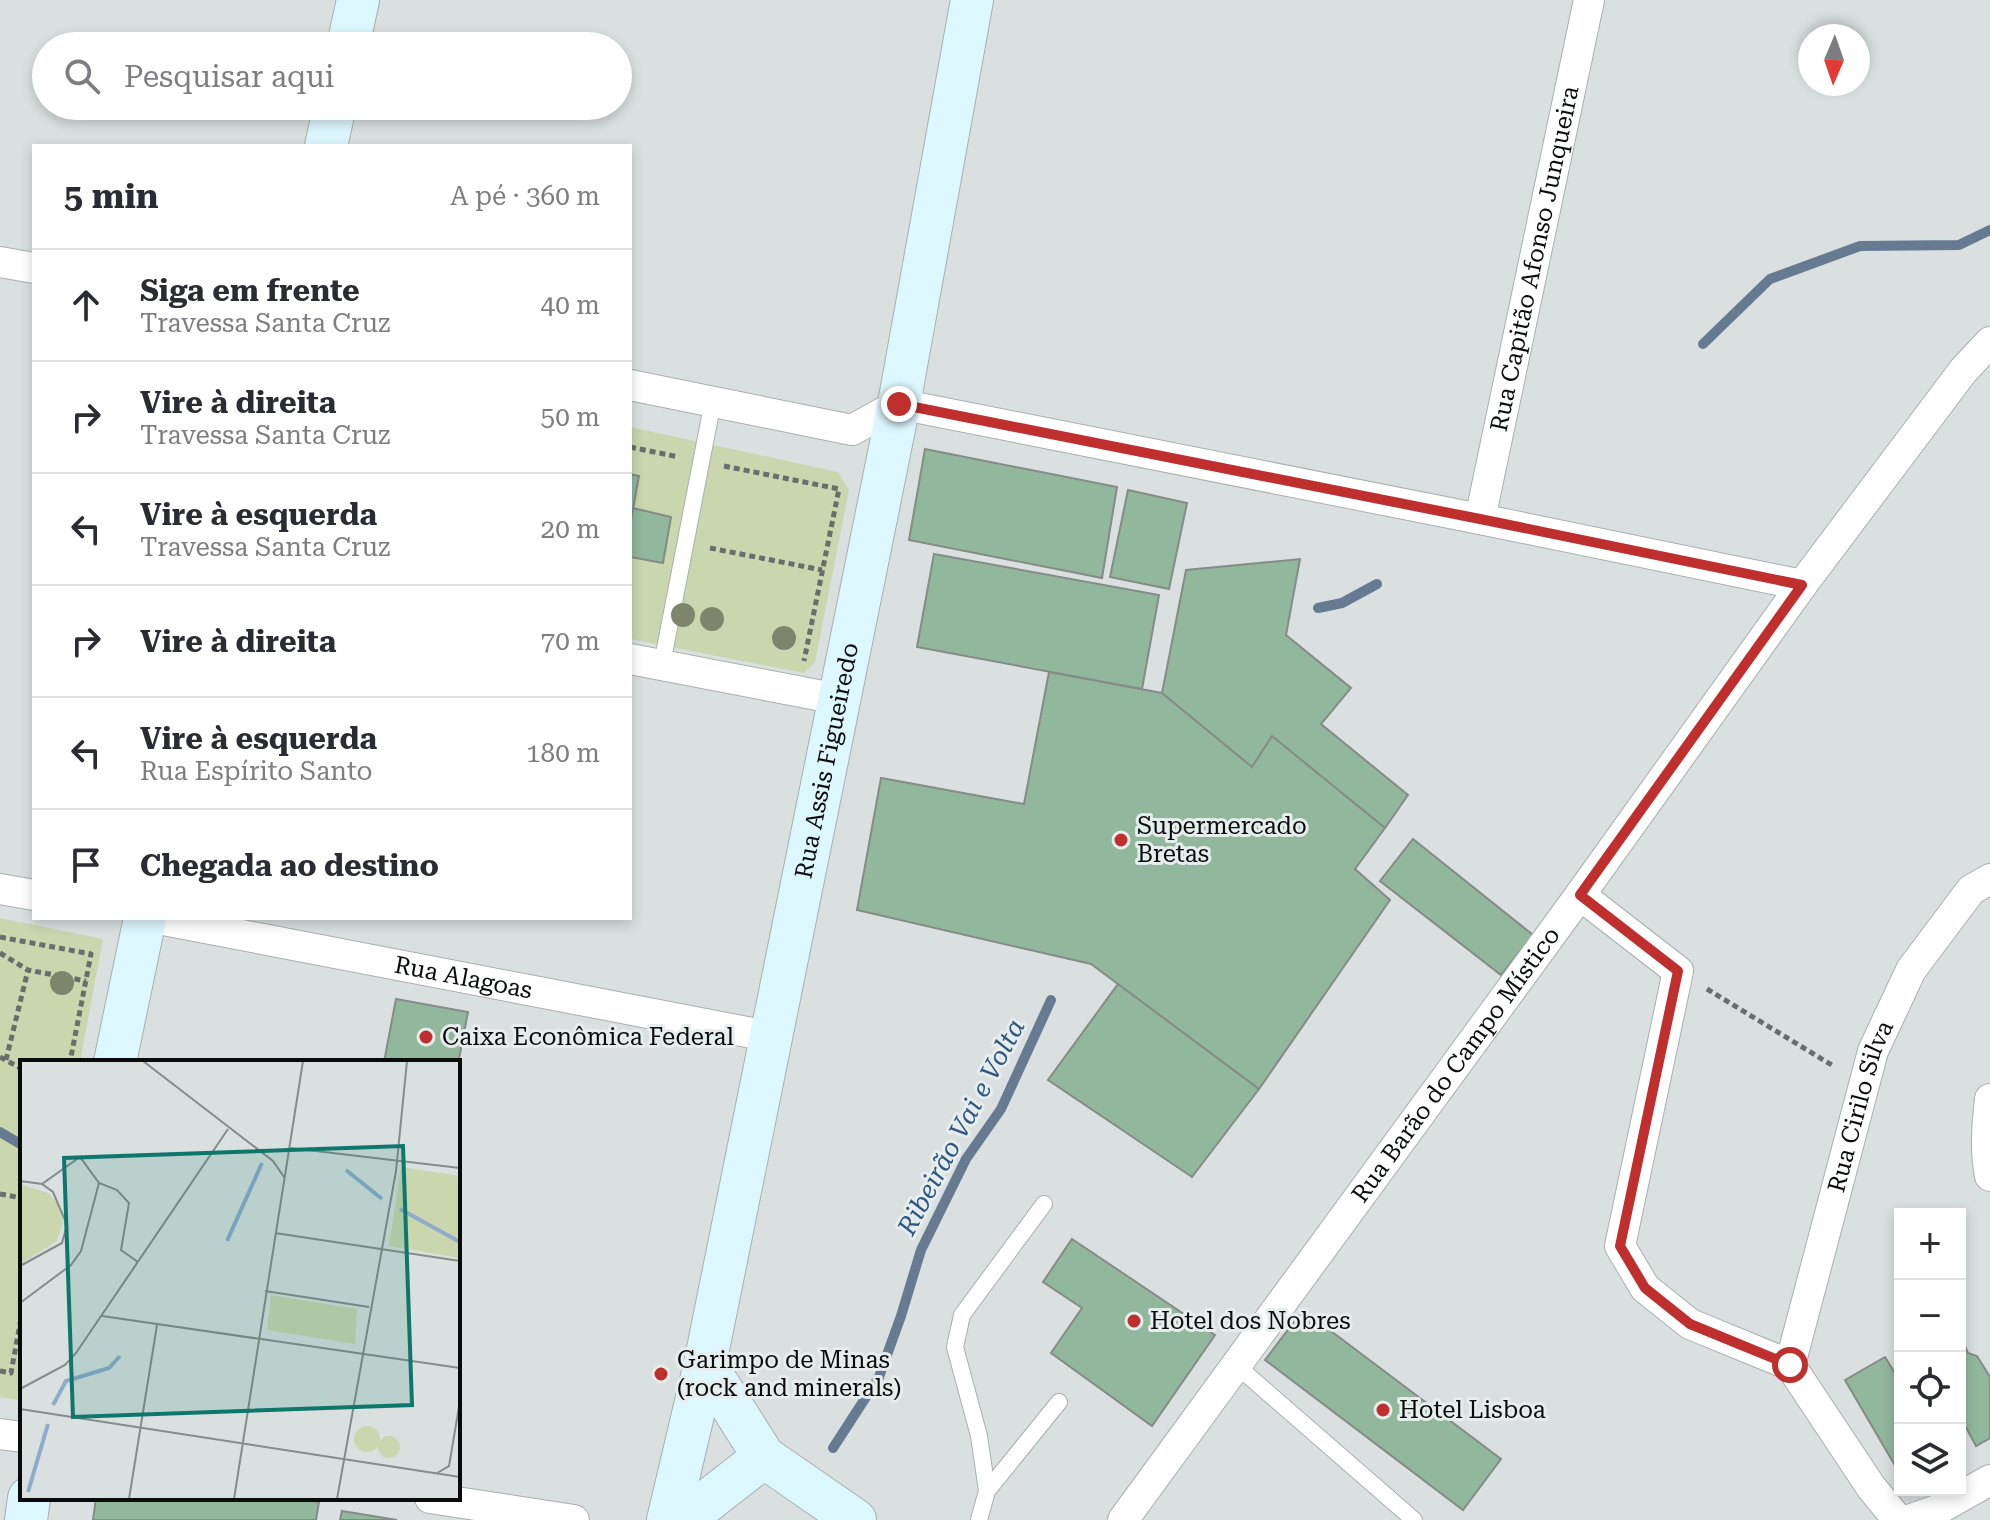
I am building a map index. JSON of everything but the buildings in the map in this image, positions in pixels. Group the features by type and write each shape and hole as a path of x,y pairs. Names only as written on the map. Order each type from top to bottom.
{"street":[{"path":"351,32 358,0"},
{"name":"Rua Assis Figueiredo","path":"668,1520 705,1364 773,1037 899,404 972,0"},
{"name":"Rua Capitão Afonso Junqueira","path":"1480,519 1589,0"},
{"path":"326,144 332,120"},
{"path":"0,262 32,268"},
{"name":"Rua Barão do Campo Místico","path":"1123,1520 1580,895 1802,585 1963,371 1990,342"},
{"path":"632,385 852,430 899,404 1802,585"},
{"path":"632,659 838,699"},
{"name":"Rua Cirilo Silva","path":"1790,1365 1873,1051 1911,970 1971,890 1990,879"},
{"path":"0,889 32,895"},
{"path":"1580,895 1678,971 1620,1246 1645,1288 1690,1324 1790,1365 1871,1487 1898,1520"},
{"path":"115,1060 145,920"},
{"name":"Rua Alagoas","path":"163,920 773,1037"},
{"path":"1990,1099 1986,1128 1990,1176"},
{"path":"705,1364 764,1457 855,1520"},
{"path":"0,1434 20,1437"},
{"path":"683,1520 764,1457"},
{"path":"1909,1520 1937,1510 1990,1480"},
{"path":"26,1520 29,1500"},
{"path":"443,1500 574,1520"}],"lane":[{"path":"662,664 713,401"},
{"path":"987,1491 979,1436 955,1347 962,1315 1044,1204"},
{"path":"1236,1365 1414,1520"},
{"path":"979,1520 987,1491 1059,1402"}],"path":[{"path":"632,447 839,489 804,661"},
{"path":"686,543 822,570"},
{"path":"0,937 91,954 70,1060"},
{"path":"0,953 28,970 86,981"},
{"path":"3,1058 28,970"},
{"path":"1678,971 1863,1084"},
{"path":"0,1194 20,1198"},
{"path":"0,1371 11,1373 20,1324"}],"green space":[{"path":"632,427 838,472 849,490 815,662 804,673 632,639"},
{"path":"0,918 103,939 80,1060 20,1060 20,1388 18,1400 0,1397"}],"waterway":[{"name":"Ribeirão Vai e Volta","path":"1703,344 1770,279 1860,246 1959,245 1990,230"},
{"name":"Ribeirão Vai e Volta","path":"1318,608 1342,603 1377,584"},
{"name":"Ribeirão Vai e Volta","path":"833,1448 879,1377 921,1250 966,1159 1001,1109 1051,1000"},
{"path":"0,1132 20,1144"}],"place":[{"name":"Supermercado Bretas","path":"1121,840"},
{"name":"Caixa Econômica Federal","path":"426,1037"},
{"name":"Hotel dos Nobres","path":"1134,1321"},
{"name":"Garimpo de Minas (rock and minerals)","path":"661,1374"},
{"name":"Hotel Lisboa","path":"1383,1410"}],"route":[{"path":"899,404 1802,585 1580,895 1678,971 1620,1246 1645,1288 1690,1324 1790,1365"}]}
